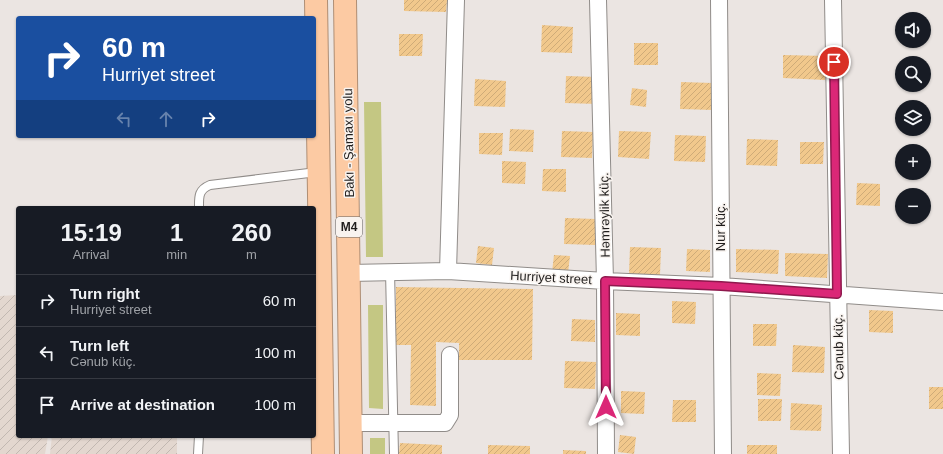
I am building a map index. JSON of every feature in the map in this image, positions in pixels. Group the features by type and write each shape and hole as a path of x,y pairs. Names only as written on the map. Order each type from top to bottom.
{"highway":[{"name":"M4","path":"316,0 320,172 323,454"},
{"name":"Bakı - Şamaxı yolu","path":"345,0 351,454"}],"street":[{"path":"448,271 456,0"},
{"name":"Həmrəylik küç.","path":"598,0 605,281 606,454"},
{"name":"Nur küç.","path":"718,0 723,454"},
{"name":"Cənub küç.","path":"833,0 840,454"},
{"name":"Hurriyet street","path":"349,273 448,271 605,281 721,286 943,302"},
{"path":"350,423 445,423 450,415 450,355"}],"lane":[{"path":"199,206 199,197 203,188 210,185 320,172"},
{"path":"390,272 392,424 394,454"},
{"path":"198,454 199,438"}],"shaded area":[{"path":"16,295 16,438 48,438 45,454 0,454 0,296"},
{"path":"52,438 177,438 177,454 50,454"}],"green space":[{"path":"364,102 381,102 383,257 366,257"},
{"path":"368,305 383,305 383,409 369,408"},
{"path":"370,438 385,438 385,454 370,454"}],"building":[{"path":"404,0 447,0 446,12 404,11"},
{"path":"542,25 573,27 572,53 541,52"},
{"path":"399,34 423,34 422,56 399,56"},
{"path":"634,43 658,43 658,65 634,65"},
{"path":"783,55 826,56 825,80 783,78"},
{"path":"566,76 598,77 597,104 565,103"},
{"path":"475,79 506,81 505,107 474,106"},
{"path":"681,82 713,83 712,110 680,109"},
{"path":"632,88 647,90 646,107 630,105"},
{"path":"510,129 534,130 533,152 509,151"},
{"path":"562,131 593,132 592,158 561,157"},
{"path":"619,131 651,132 649,159 618,157"},
{"path":"479,133 503,133 502,155 479,154"},
{"path":"675,135 706,136 705,162 674,161"},
{"path":"747,139 778,140 777,166 746,165"},
{"path":"800,142 824,142 823,164 800,164"},
{"path":"502,161 526,162 525,184 502,183"},
{"path":"543,169 566,169 566,192 542,191"},
{"path":"857,183 880,184 880,206 856,205"},
{"path":"565,218 596,219 595,245 564,244"},
{"path":"478,246 494,248 492,265 476,263"},
{"path":"630,247 661,248 660,275 629,274"},
{"path":"687,249 710,250 710,272 686,271"},
{"path":"736,249 779,250 778,274 736,272"},
{"path":"785,253 828,254 827,278 785,276"},
{"path":"554,255 570,256 568,273 552,272"},
{"path":"396,287 533,289 532,360 459,360 459,343 436,342 436,406 410,405 411,345 396,345"},
{"path":"672,301 696,302 695,324 672,323"},
{"path":"869,310 893,311 893,333 869,332"},
{"path":"616,313 640,314 640,336 616,335"},
{"path":"572,319 595,320 595,342 571,341"},
{"path":"753,324 777,324 776,346 753,346"},
{"path":"793,345 825,347 824,373 792,372"},
{"path":"565,361 596,362 595,389 564,388"},
{"path":"757,373 781,374 780,396 757,395"},
{"path":"929,387 943,387 943,409 929,409"},
{"path":"621,391 645,392 644,414 621,413"},
{"path":"758,399 782,399 781,421 758,421"},
{"path":"673,400 696,400 696,422 672,422"},
{"path":"791,403 822,405 821,431 790,430"},
{"path":"620,435 636,437 634,454 618,452"},
{"path":"400,443 442,445 442,454 399,454"},
{"path":"488,445 530,446 530,454 488,454"},
{"path":"747,445 777,445 777,454 747,454"},
{"path":"563,450 586,451 586,454 563,454"}],"route":[{"path":"606,407 605,281 721,286 837,294 834,62"}]}
